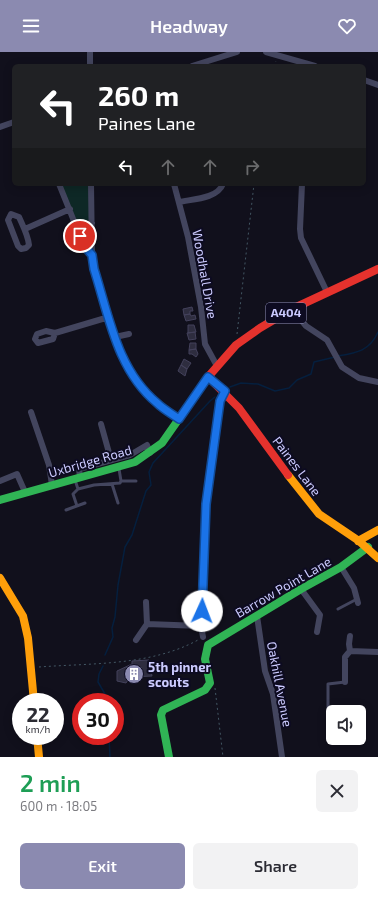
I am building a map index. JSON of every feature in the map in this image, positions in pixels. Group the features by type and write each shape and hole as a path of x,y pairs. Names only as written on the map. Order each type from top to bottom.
{"street":[{"path":"90,52 90,64"},
{"path":"198,64 237,52"},
{"path":"266,52 308,64"},
{"path":"366,81 378,85"},
{"path":"0,127 12,123"},
{"path":"60,186 84,246 92,255"},
{"path":"91,186 92,255 94,269 121,356 134,379 156,403 179,419"},
{"name":"Woodhall Drive","path":"175,186 191,252 205,344 218,366"},
{"path":"179,202 214,194 220,190 222,186"},
{"path":"302,186 301,238 327,292"},
{"path":"24,229 70,209"},
{"path":"11,214 19,217 24,229 29,244 26,248 21,249 18,246 8,220 11,214"},
{"path":"76,227 92,224"},
{"name":"Uxbridge Road","path":"0,500 135,462 150,453 162,443 208,377 236,345 260,328 292,309 378,269"},
{"path":"292,309 306,326 327,340 342,367 360,378 378,382"},
{"path":"56,334 109,317"},
{"path":"115,337 129,334"},
{"name":"Paines Lane","path":"208,377 225,391 245,416 293,483 319,514 368,547 378,558"},
{"path":"203,636 201,626 206,504 220,401 225,391"},
{"path":"31,412 49,465 52,485"},
{"path":"101,424 111,460"},
{"path":"77,478 79,469 130,454 147,445 150,453"},
{"path":"0,481 17,474 25,492"},
{"path":"358,541 378,530"},
{"name":"Barrow Point Lane","path":"169,757 161,715 163,710 205,690 210,683 205,652 208,645 301,588 341,567 368,547"},
{"path":"341,567 354,588 358,601"},
{"path":"0,578 23,616 28,638 33,693"},
{"path":"301,588 320,614 317,632"},
{"path":"136,640 147,624 146,602"},
{"name":"Oakhill Avenue","path":"257,616 265,671 273,694 282,757"},
{"path":"147,624 201,626"},
{"path":"345,682 345,658 350,651 350,636"},
{"path":"350,651 378,652"},
{"path":"38,745 39,757"}],"lane":[{"path":"118,467 121,481"},
{"path":"77,478 78,489"},
{"path":"77,506 73,494 78,489 94,484 112,484 121,481 136,481"},
{"path":"112,484 118,502"},
{"path":"66,510 85,503"},
{"path":"338,609 358,601"},
{"path":"328,705 328,684 345,682"}],"path":[{"path":"236,345 254,186"},
{"path":"30,667 140,659 165,654 203,636"},
{"path":"215,688 223,757"}],"green space":[{"path":"60,186 91,186 92,255 84,246"}],"building":[{"path":"192,307 193,311 190,311 190,314 184,315 183,309"},
{"path":"190,314 191,316 195,315 196,319 186,321 184,315"},
{"path":"188,325 194,325 196,332 188,333"},
{"path":"195,332 196,339 189,340 187,333"},
{"path":"190,343 196,343 196,349 189,350"},
{"path":"196,349 198,354 196,357 189,354 189,350"},
{"path":"184,359 191,363 187,369 181,365"},
{"path":"181,365 187,369 185,376 178,371"},
{"name":"5th pinner scouts","path":"149,660 152,676 130,677 126,683 117,681 117,671 132,664 132,661"}],"waterway":[{"path":"338,356 351,354 362,350 371,343 378,332"},
{"path":"230,387 241,383 258,384 275,391 289,388 297,380 311,374 314,362 335,357"},
{"path":"105,655 113,637 112,628 115,617 118,585 125,547 132,535 146,491 151,485 149,472 153,463 215,397"},
{"path":"103,666 99,674 98,682 104,693"},
{"path":"109,745 110,757"}],"traffic: fast":[{"path":"0,500 135,462 162,443 197,393"},
{"path":"169,757 161,715 163,710 205,690 210,683 205,659 208,645 301,589 341,567 368,547"}],"traffic: slow":[{"path":"288,475 319,514 359,541 378,558"},
{"path":"358,541 378,530"},
{"path":"0,578 23,616 28,638 33,693"},
{"path":"38,745 39,757"}],"traffic: jam":[{"path":"197,393 208,377 236,345 260,328 292,309 378,269"},
{"path":"208,377 239,408 288,475"}],"place":[{"name":"5th pinner scouts","path":"134,674"}],"route":[{"path":"80,236 84,246 92,255 94,269 121,356 134,379 145,392 156,403 179,419 208,377 225,391 220,401 206,504 202,611"}]}
